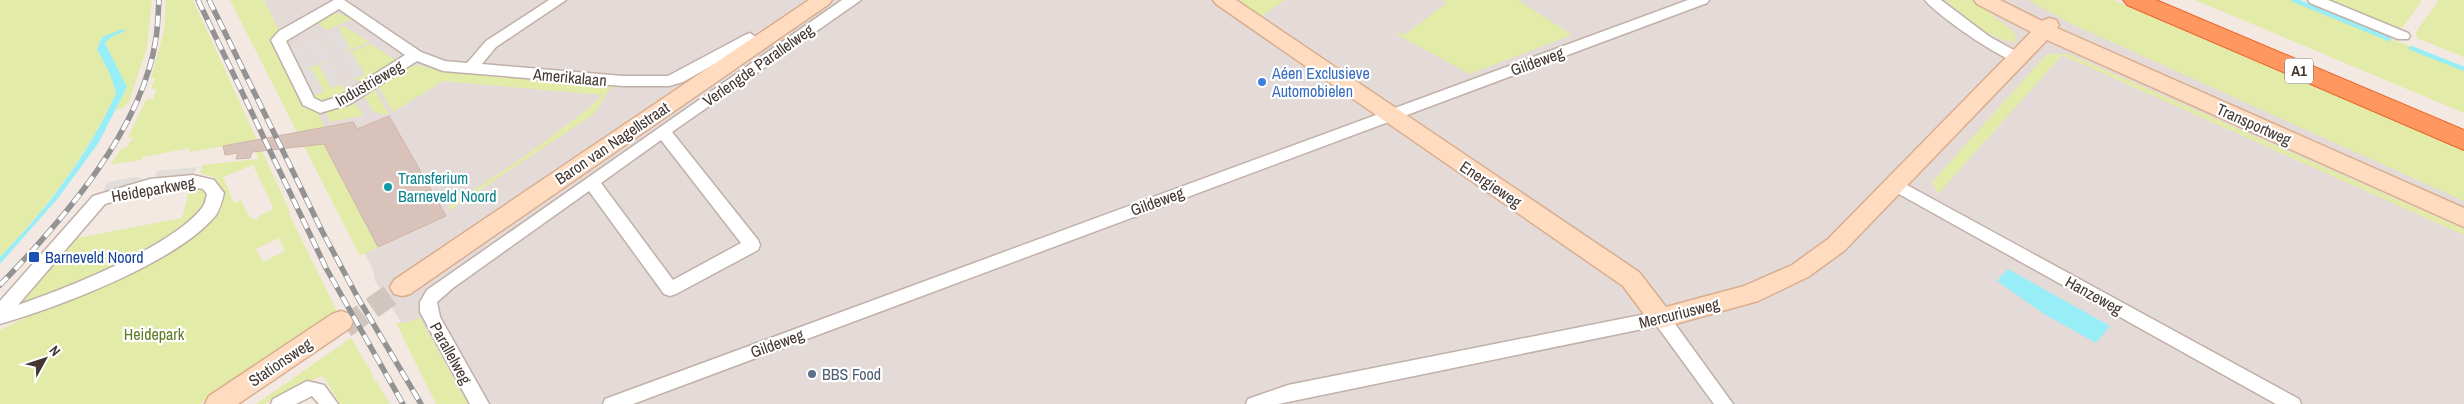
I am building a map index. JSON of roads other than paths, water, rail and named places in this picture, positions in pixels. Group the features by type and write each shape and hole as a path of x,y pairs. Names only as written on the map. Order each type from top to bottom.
{"highway":[{"name":"A1","path":"2135,0 2464,141"},
{"name":"A1","path":"2173,0 2464,123"}],"street":[{"path":"471,68 491,44 559,0"},
{"name":"Baron van Nagellstraat","path":"804,0 750,38 726,58 400,285 822,0"},
{"name":"Verlengde Parallelweg","path":"428,300 447,283 839,7 854,0"},
{"name":"Energieweg","path":"1223,0 1631,279 1724,404"},
{"name":"Gildeweg","path":"612,404 1390,114 1702,0"},
{"path":"1932,0 1986,40 2018,59"},
{"path":"1984,0 2046,28"},
{"path":"1997,0 2046,28"},
{"path":"2315,0 2404,36"},
{"name":"Industrieweg","path":"339,4 416,55 345,100 320,108 308,101 278,40 284,34 339,4"},
{"name":"Mercuriusweg","path":"1255,404 1288,393 1661,318 1750,294 1800,271 1836,245 2046,28"},
{"name":"Transportweg","path":"2046,28 2464,211"},
{"name":"Transportweg","path":"2046,28 2464,218"},
{"name":"Baron van Nagellstraat","path":"669,81 678,78 750,38"},
{"name":"Amerikalaan","path":"416,55 433,64 471,68 622,81 669,81"},
{"path":"591,182 670,289 752,245 664,131"},
{"name":"Heideparkweg","path":"0,312 37,274 99,200 113,193 192,180 209,184 214,190 215,197 211,210 196,226 171,244 34,307 0,317"},
{"name":"Hanzeweg","path":"1896,185 2292,404"},
{"name":"Parallelweg","path":"428,300 427,306 432,319 480,404"},
{"name":"Stationsweg","path":"218,404 343,324 232,404"},
{"path":"280,404 309,388 318,388 322,391 329,404"}],"water":[{"path":"123,29 125,31 111,37 105,43 127,87 99,142 59,197 0,264 0,257 34,220 66,180 105,116 116,93 110,74 97,49 102,37"},
{"path":"2008,269 2110,326 2096,343 2044,314 1997,281"}],"waterway":[{"path":"2294,0 2389,39"},
{"path":"2411,48 2464,69"}],"tunnel":[{"path":"345,327 402,287"}],"railway":[{"path":"0,285 73,203 117,139 135,106 148,72 156,38 159,0"},
{"path":"198,0 326,268 403,404"},
{"path":"209,0 322,231 358,298 421,404"}],"place":[{"name":"Aéen Exclusieve Automobielen","path":"1262,82"},
{"name":"Transferium Barneveld Noord","path":"388,187"},
{"name":"Barneveld Noord","path":"34,257"},
{"name":"BBS Food","path":"812,374"}],"park label":[{"name":"Heidepark","path":"154,334"}]}
